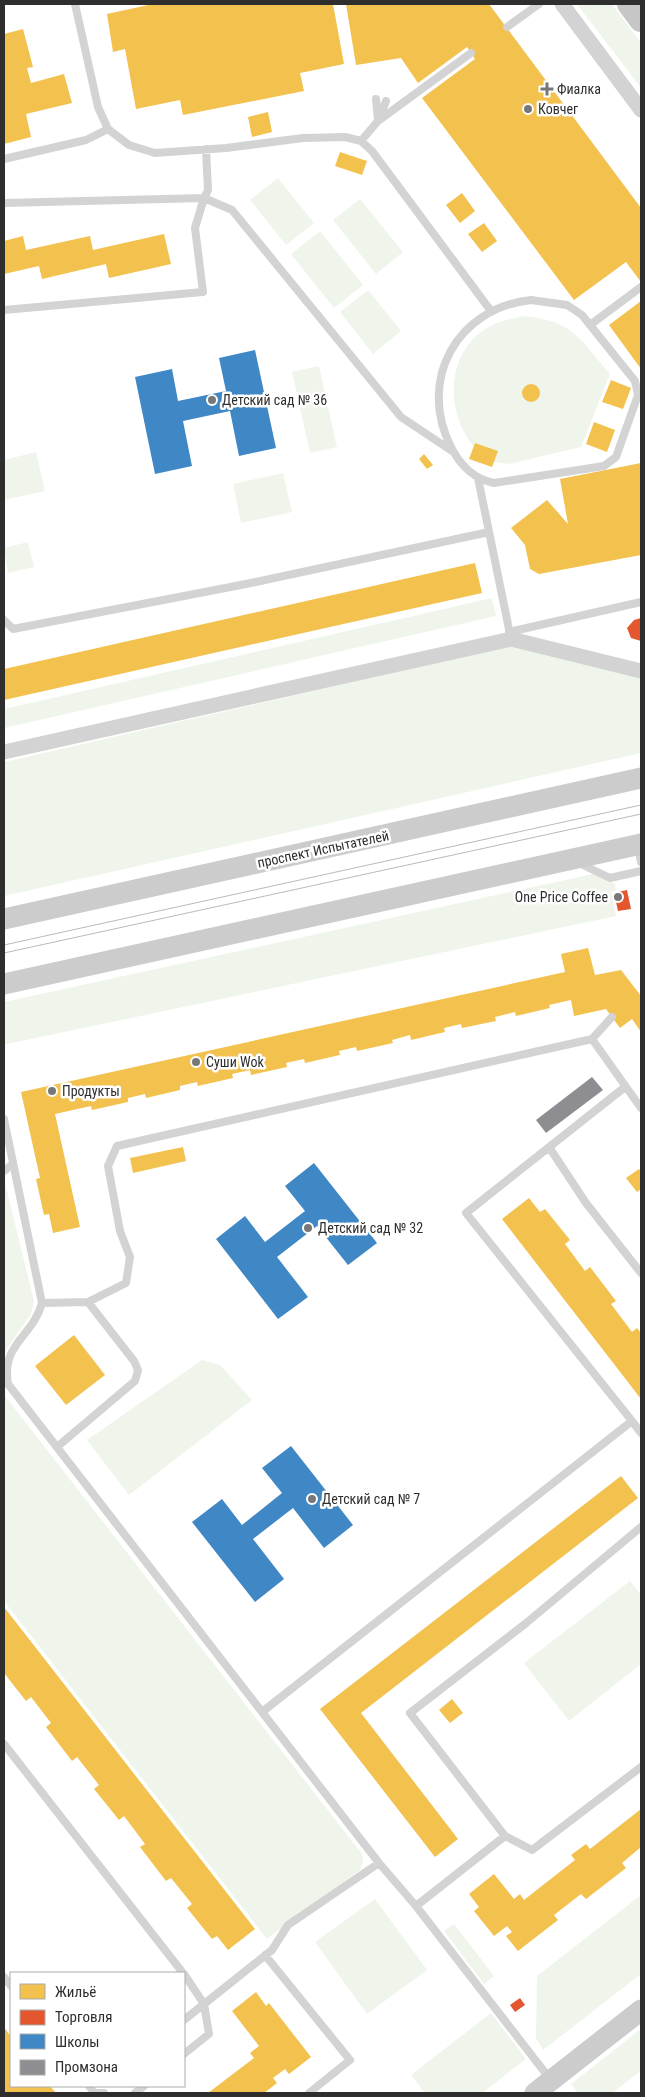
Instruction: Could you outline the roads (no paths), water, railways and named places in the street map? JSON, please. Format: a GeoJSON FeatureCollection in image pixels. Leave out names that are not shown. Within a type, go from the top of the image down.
{"type":"FeatureCollection","features":[{"type":"Feature","properties":{"kind":"main road"},"geometry":{"type":"LineString","coordinates":[[629,4],[641,20]]}},
{"type":"Feature","properties":{"kind":"main road","name":"проспект Испытателей"},"geometry":{"type":"LineString","coordinates":[[4,919],[641,778]]}},
{"type":"Feature","properties":{"kind":"main road"},"geometry":{"type":"LineString","coordinates":[[4,984],[572,860],[640,850]]}},
{"type":"Feature","properties":{"kind":"main road"},"geometry":{"type":"LineString","coordinates":[[543,2087],[641,2010]]}},
{"type":"Feature","properties":{"kind":"street"},"geometry":{"type":"LineString","coordinates":[[562,4],[641,110]]}},
{"type":"Feature","properties":{"kind":"street"},"geometry":{"type":"LineString","coordinates":[[4,752],[510,636],[641,671]]}},
{"type":"Feature","properties":{"kind":"lane"},"geometry":{"type":"LineString","coordinates":[[75,4],[98,107],[108,129],[129,145],[155,153],[303,138],[345,137],[361,141],[372,151],[490,311]]}},
{"type":"Feature","properties":{"kind":"lane"},"geometry":{"type":"LineString","coordinates":[[507,27],[539,4]]}},
{"type":"Feature","properties":{"kind":"lane"},"geometry":{"type":"LineString","coordinates":[[361,141],[378,121],[471,53]]}},
{"type":"Feature","properties":{"kind":"lane"},"geometry":{"type":"LineString","coordinates":[[376,99],[378,121]]}},
{"type":"Feature","properties":{"kind":"lane"},"geometry":{"type":"LineString","coordinates":[[378,121],[386,101]]}},
{"type":"Feature","properties":{"kind":"lane"},"geometry":{"type":"LineString","coordinates":[[4,159],[86,140],[108,129]]}},
{"type":"Feature","properties":{"kind":"lane"},"geometry":{"type":"LineString","coordinates":[[4,310],[203,292],[195,228],[208,190],[206,149]]}},
{"type":"Feature","properties":{"kind":"lane"},"geometry":{"type":"LineString","coordinates":[[4,203],[204,198],[232,210],[400,418],[454,452]]}},
{"type":"Feature","properties":{"kind":"lane"},"geometry":{"type":"LineString","coordinates":[[590,324],[641,287]]}},
{"type":"Feature","properties":{"kind":"lane"},"geometry":{"type":"LineString","coordinates":[[550,301],[567,305],[582,315],[590,324],[638,387],[638,394],[616,457],[604,466],[494,483],[478,478],[460,462],[445,434],[438,406],[440,381],[443,368],[457,340],[474,323],[490,311],[510,302],[550,301]]}},
{"type":"Feature","properties":{"kind":"lane"},"geometry":{"type":"LineString","coordinates":[[478,478],[510,636],[641,602]]}},
{"type":"Feature","properties":{"kind":"lane"},"geometry":{"type":"LineString","coordinates":[[4,620],[14,629],[246,584],[489,532]]}},
{"type":"Feature","properties":{"kind":"lane"},"geometry":{"type":"LineString","coordinates":[[572,860],[610,878],[641,871]]}},
{"type":"Feature","properties":{"kind":"lane"},"geometry":{"type":"LineString","coordinates":[[42,1303],[88,1302],[126,1283],[130,1257],[120,1231],[108,1166],[117,1146],[592,1039],[612,1017]]}},
{"type":"Feature","properties":{"kind":"lane"},"geometry":{"type":"LineString","coordinates":[[592,1039],[641,1108]]}},
{"type":"Feature","properties":{"kind":"lane"},"geometry":{"type":"LineString","coordinates":[[625,1087],[466,1213],[641,1433]]}},
{"type":"Feature","properties":{"kind":"lane"},"geometry":{"type":"LineString","coordinates":[[4,1119],[42,1303],[38,1316],[11,1351],[7,1364],[6,1386],[56,1447],[379,1863],[416,1906],[543,2087]]}},
{"type":"Feature","properties":{"kind":"lane"},"geometry":{"type":"LineString","coordinates":[[549,1147],[586,1203],[641,1273]]}},
{"type":"Feature","properties":{"kind":"lane"},"geometry":{"type":"LineString","coordinates":[[4,1171],[13,1164]]}},
{"type":"Feature","properties":{"kind":"lane"},"geometry":{"type":"LineString","coordinates":[[56,1447],[135,1381],[138,1370],[134,1361],[88,1302]]}},
{"type":"Feature","properties":{"kind":"lane"},"geometry":{"type":"LineString","coordinates":[[262,1712],[632,1421]]}},
{"type":"Feature","properties":{"kind":"lane"},"geometry":{"type":"LineString","coordinates":[[641,1528],[524,1624],[410,1713],[505,1836],[532,1850],[641,1767]]}},
{"type":"Feature","properties":{"kind":"lane"},"geometry":{"type":"LineString","coordinates":[[4,1744],[182,1972]]}},
{"type":"Feature","properties":{"kind":"lane"},"geometry":{"type":"LineString","coordinates":[[416,1906],[505,1836]]}},
{"type":"Feature","properties":{"kind":"lane"},"geometry":{"type":"LineString","coordinates":[[185,2019],[272,1950],[288,1925],[379,1863]]}},
{"type":"Feature","properties":{"kind":"lane"},"geometry":{"type":"LineString","coordinates":[[265,1955],[350,2060],[309,2093]]}},
{"type":"Feature","properties":{"kind":"lane"},"geometry":{"type":"LineString","coordinates":[[185,1976],[204,2004],[209,2034],[185,2053]]}},
{"type":"Feature","properties":{"kind":"lane"},"geometry":{"type":"LineString","coordinates":[[94,2093],[104,2093]]}},
{"type":"Feature","properties":{"kind":"tram line"},"geometry":{"type":"LineString","coordinates":[[4,945],[641,805]]}},
{"type":"Feature","properties":{"kind":"tram line"},"geometry":{"type":"LineString","coordinates":[[4,953],[641,814]]}},
{"type":"Feature","properties":{"kind":"place","name":"Фиалка"},"geometry":{"type":"Point","coordinates":[547,89]}},
{"type":"Feature","properties":{"kind":"place","name":"Ковчег"},"geometry":{"type":"Point","coordinates":[528,109]}},
{"type":"Feature","properties":{"kind":"place","name":"Детский сад № 36"},"geometry":{"type":"Point","coordinates":[212,400]}},
{"type":"Feature","properties":{"kind":"place","name":"One Price Coffee"},"geometry":{"type":"Point","coordinates":[618,897]}},
{"type":"Feature","properties":{"kind":"place","name":"Суши Wok"},"geometry":{"type":"Point","coordinates":[196,1062]}},
{"type":"Feature","properties":{"kind":"place","name":"Продукты"},"geometry":{"type":"Point","coordinates":[52,1091]}},
{"type":"Feature","properties":{"kind":"place","name":"Детский сад № 32"},"geometry":{"type":"Point","coordinates":[308,1228]}},
{"type":"Feature","properties":{"kind":"place","name":"Детский сад № 7"},"geometry":{"type":"Point","coordinates":[312,1499]}}]}
